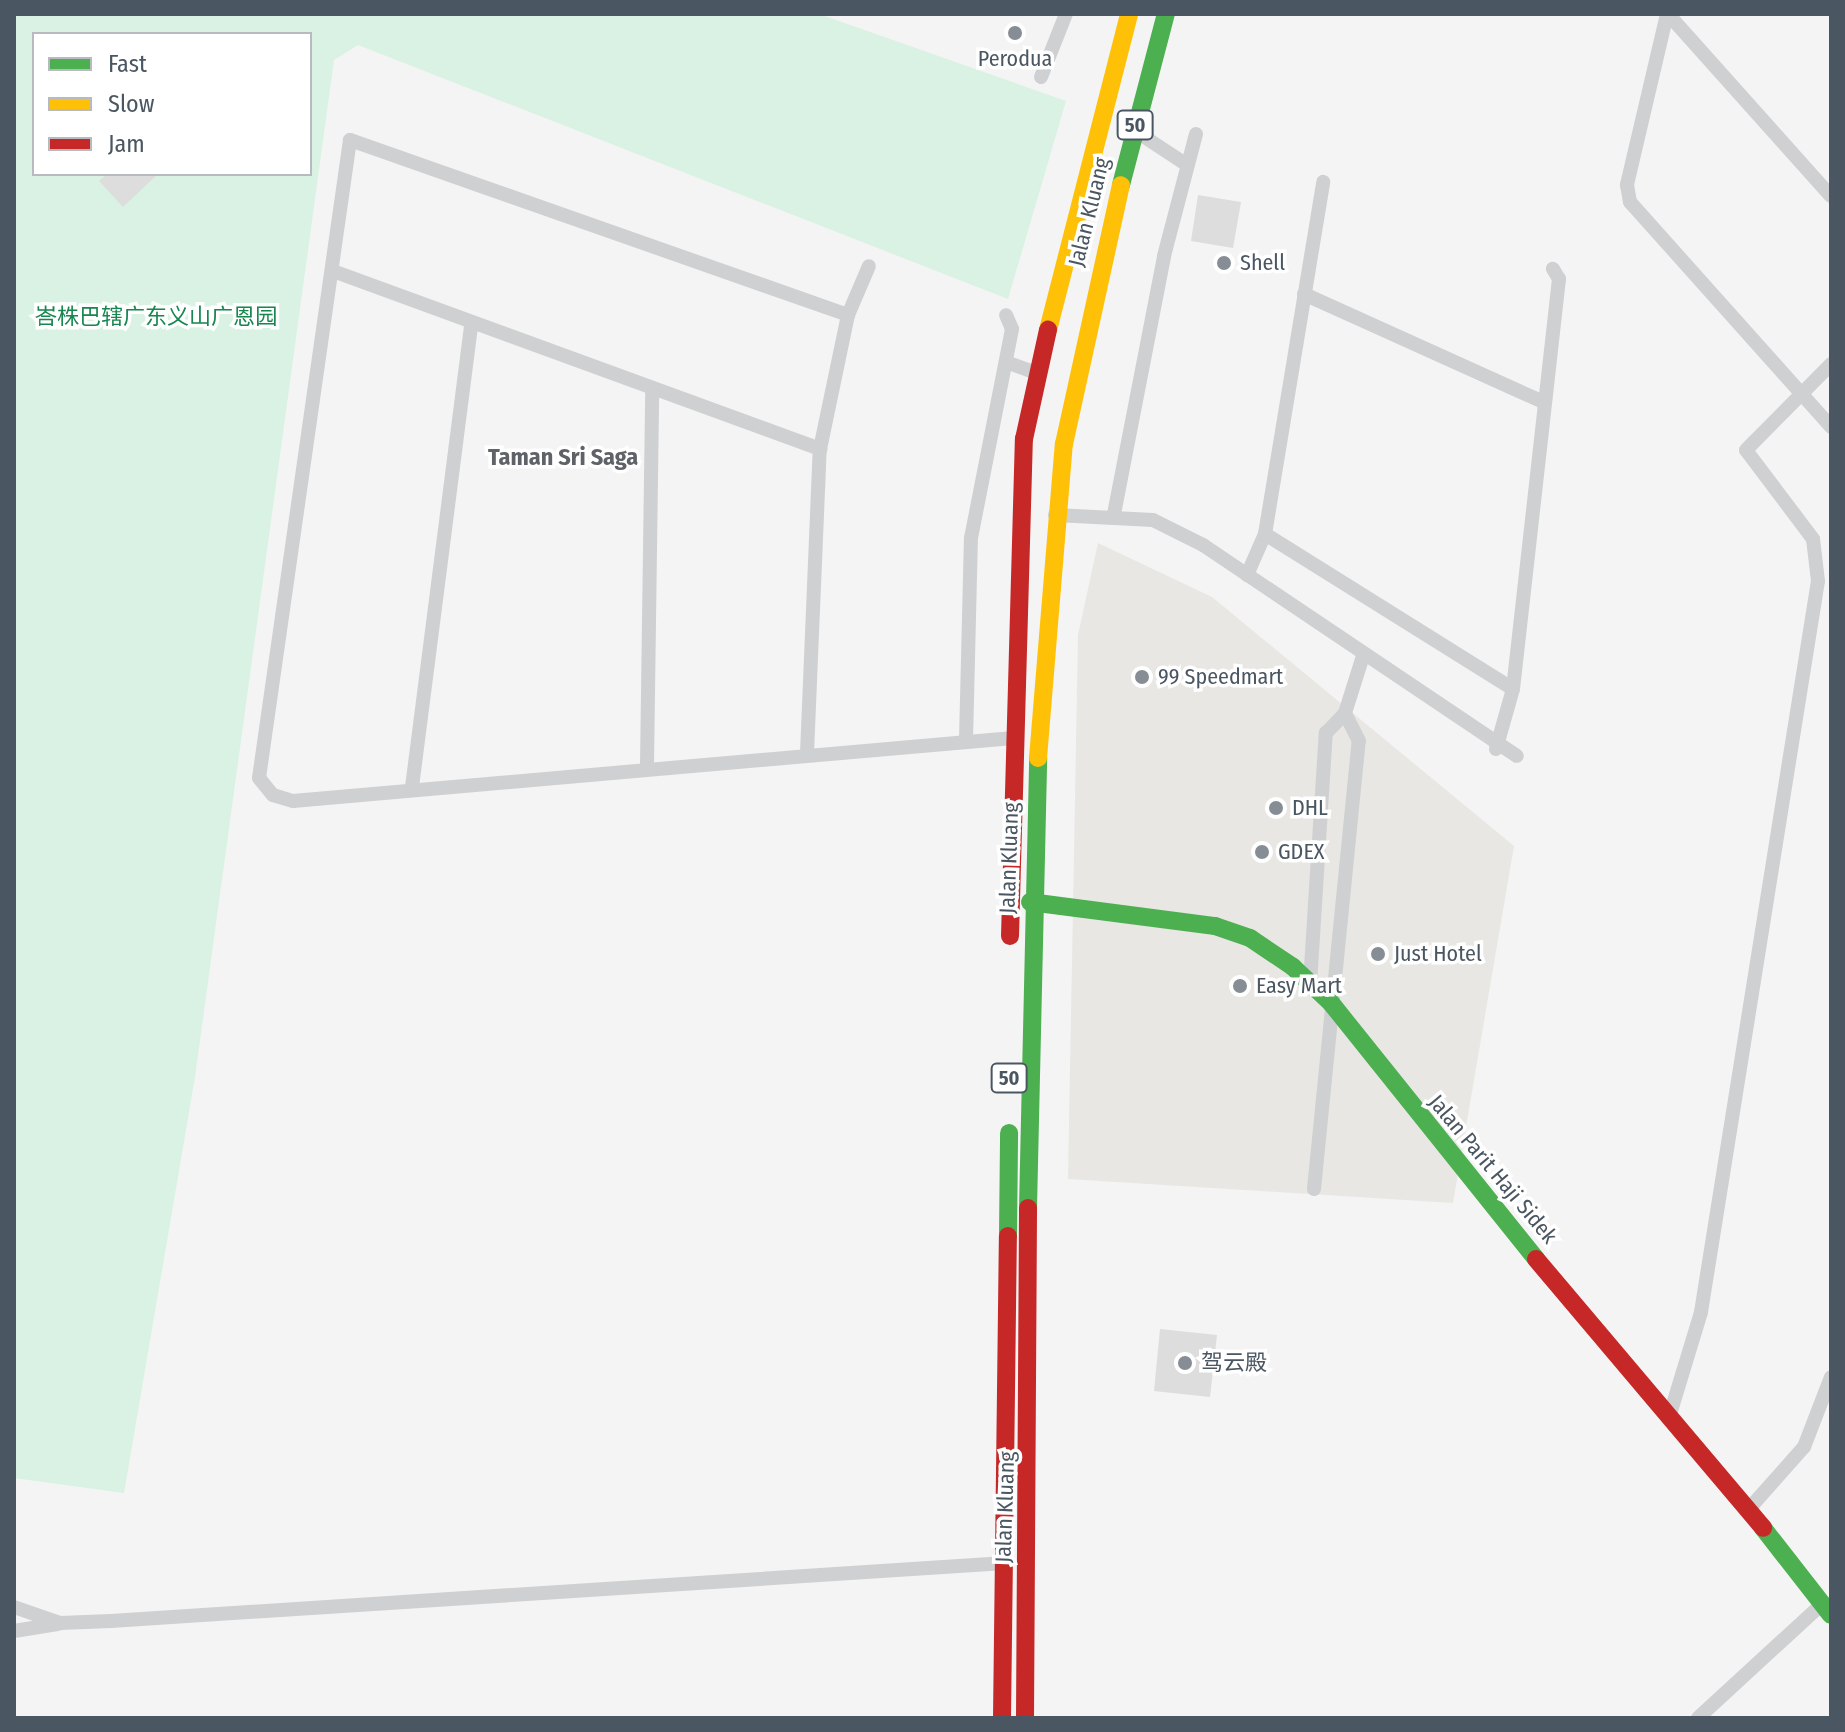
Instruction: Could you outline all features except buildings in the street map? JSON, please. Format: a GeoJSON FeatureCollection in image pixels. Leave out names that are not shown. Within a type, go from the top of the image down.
{"type":"FeatureCollection","features":[{"type":"Feature","properties":{"kind":"main road","name":"Jalan Kluang"},"geometry":{"type":"LineString","coordinates":[[1025,1718],[1030,902],[1055,515],[1064,444],[1107,237],[1166,14]]}},
{"type":"Feature","properties":{"kind":"main road","name":"Jalan Kluang"},"geometry":{"type":"LineString","coordinates":[[1010,965],[1013,738],[1024,439],[1072,219],[1125,15]]}},
{"type":"Feature","properties":{"kind":"main road"},"geometry":{"type":"LineString","coordinates":[[1072,219],[1085,253],[1107,237]]}},
{"type":"Feature","properties":{"kind":"main road"},"geometry":{"type":"LineString","coordinates":[[1024,439],[1041,416],[1055,421],[1064,444]]}},
{"type":"Feature","properties":{"kind":"main road","name":"Jalan Parit Haji Sidek"},"geometry":{"type":"LineString","coordinates":[[1030,902],[1215,926],[1250,938],[1310,984],[1331,1003],[1478,1194],[1671,1411],[1826,1609]]}},
{"type":"Feature","properties":{"kind":"main road","name":"Jalan Kluang"},"geometry":{"type":"LineString","coordinates":[[1002,1718],[1010,1045]]}},
{"type":"Feature","properties":{"kind":"street"},"geometry":{"type":"LineString","coordinates":[[1041,77],[1066,14]]}},
{"type":"Feature","properties":{"kind":"street"},"geometry":{"type":"LineString","coordinates":[[1667,14],[1831,196]]}},
{"type":"Feature","properties":{"kind":"street"},"geometry":{"type":"LineString","coordinates":[[1667,14],[1627,185],[1630,202],[1831,427]]}},
{"type":"Feature","properties":{"kind":"street"},"geometry":{"type":"LineString","coordinates":[[1134,130],[1187,165]]}},
{"type":"Feature","properties":{"kind":"street"},"geometry":{"type":"LineString","coordinates":[[1114,514],[1196,134]]}},
{"type":"Feature","properties":{"kind":"street"},"geometry":{"type":"LineString","coordinates":[[848,315],[356,137],[346,149],[333,271],[259,778],[273,795],[293,801],[647,765],[1013,738]]}},
{"type":"Feature","properties":{"kind":"street"},"geometry":{"type":"LineString","coordinates":[[1247,575],[1265,534],[1323,182]]}},
{"type":"Feature","properties":{"kind":"street"},"geometry":{"type":"LineString","coordinates":[[807,753],[820,449],[848,315],[869,266]]}},
{"type":"Feature","properties":{"kind":"street"},"geometry":{"type":"LineString","coordinates":[[1496,749],[1513,689],[1541,401],[1559,279],[1553,269]]}},
{"type":"Feature","properties":{"kind":"street"},"geometry":{"type":"LineString","coordinates":[[333,271],[471,327],[820,449]]}},
{"type":"Feature","properties":{"kind":"street"},"geometry":{"type":"LineString","coordinates":[[1304,294],[1541,401]]}},
{"type":"Feature","properties":{"kind":"street"},"geometry":{"type":"LineString","coordinates":[[966,740],[971,538],[1012,329],[1006,315]]}},
{"type":"Feature","properties":{"kind":"street"},"geometry":{"type":"LineString","coordinates":[[412,787],[471,327]]}},
{"type":"Feature","properties":{"kind":"street"},"geometry":{"type":"LineString","coordinates":[[1006,362],[1036,373]]}},
{"type":"Feature","properties":{"kind":"street"},"geometry":{"type":"LineString","coordinates":[[1671,1411],[1701,1312],[1818,581],[1813,539],[1746,450],[1831,364]]}},
{"type":"Feature","properties":{"kind":"street"},"geometry":{"type":"LineString","coordinates":[[647,765],[652,390]]}},
{"type":"Feature","properties":{"kind":"street"},"geometry":{"type":"LineString","coordinates":[[1055,515],[1114,514],[1153,520],[1247,575],[1496,749],[1517,756]]}},
{"type":"Feature","properties":{"kind":"street"},"geometry":{"type":"LineString","coordinates":[[1265,534],[1513,689]]}},
{"type":"Feature","properties":{"kind":"street"},"geometry":{"type":"LineString","coordinates":[[1310,984],[1326,733],[1345,713],[1363,656]]}},
{"type":"Feature","properties":{"kind":"street"},"geometry":{"type":"LineString","coordinates":[[1314,1189],[1359,741],[1345,713]]}},
{"type":"Feature","properties":{"kind":"street"},"geometry":{"type":"LineString","coordinates":[[1748,1510],[1804,1447],[1831,1377]]}},
{"type":"Feature","properties":{"kind":"street"},"geometry":{"type":"LineString","coordinates":[[14,1631],[60,1623],[1005,1563]]}},
{"type":"Feature","properties":{"kind":"street"},"geometry":{"type":"LineString","coordinates":[[14,1607],[60,1623]]}},
{"type":"Feature","properties":{"kind":"street"},"geometry":{"type":"LineString","coordinates":[[1698,1718],[1802,1622],[1826,1609]]}},
{"type":"Feature","properties":{"kind":"shaded area"},"geometry":{"type":"Polygon","coordinates":[[[1098,543],[1212,597],[1514,846],[1453,1203],[1068,1179],[1078,635],[1098,543]]]}},
{"type":"Feature","properties":{"kind":"green space","name":"峇株巴辖广东义山广恩园"},"geometry":{"type":"Polygon","coordinates":[[[14,14],[819,14],[1066,101],[1008,299],[358,45],[334,60],[195,1077],[124,1493],[14,1478],[14,14]]]}},
{"type":"Feature","properties":{"kind":"traffic: fast"},"geometry":{"type":"LineString","coordinates":[[1121,185],[1166,14]]}},
{"type":"Feature","properties":{"kind":"traffic: fast"},"geometry":{"type":"LineString","coordinates":[[1028,1208],[1038,758]]}},
{"type":"Feature","properties":{"kind":"traffic: fast"},"geometry":{"type":"LineString","coordinates":[[1030,902],[1215,926],[1250,938],[1293,967],[1331,1003],[1536,1259]]}},
{"type":"Feature","properties":{"kind":"traffic: fast"},"geometry":{"type":"LineString","coordinates":[[1008,1236],[1009,1133]]}},
{"type":"Feature","properties":{"kind":"traffic: fast"},"geometry":{"type":"LineString","coordinates":[[1763,1528],[1831,1615]]}},
{"type":"Feature","properties":{"kind":"traffic: slow"},"geometry":{"type":"LineString","coordinates":[[1048,330],[1129,14]]}},
{"type":"Feature","properties":{"kind":"traffic: slow"},"geometry":{"type":"LineString","coordinates":[[1038,758],[1064,444],[1121,185]]}},
{"type":"Feature","properties":{"kind":"traffic: jam"},"geometry":{"type":"LineString","coordinates":[[1010,936],[1024,439],[1048,330]]}},
{"type":"Feature","properties":{"kind":"traffic: jam"},"geometry":{"type":"LineString","coordinates":[[1025,1718],[1028,1208]]}},
{"type":"Feature","properties":{"kind":"traffic: jam"},"geometry":{"type":"LineString","coordinates":[[1002,1718],[1008,1236]]}},
{"type":"Feature","properties":{"kind":"traffic: jam"},"geometry":{"type":"LineString","coordinates":[[1536,1259],[1763,1528]]}},
{"type":"Feature","properties":{"kind":"place","name":"Perodua"},"geometry":{"type":"Point","coordinates":[1015,33]}},
{"type":"Feature","properties":{"kind":"place","name":"Shell"},"geometry":{"type":"Point","coordinates":[1224,263]}},
{"type":"Feature","properties":{"kind":"place","name":"99 Speedmart"},"geometry":{"type":"Point","coordinates":[1142,677]}},
{"type":"Feature","properties":{"kind":"place","name":"DHL"},"geometry":{"type":"Point","coordinates":[1276,808]}},
{"type":"Feature","properties":{"kind":"place","name":"GDEX"},"geometry":{"type":"Point","coordinates":[1262,852]}},
{"type":"Feature","properties":{"kind":"place","name":"Just Hotel"},"geometry":{"type":"Point","coordinates":[1378,954]}},
{"type":"Feature","properties":{"kind":"place","name":"Easy Mart"},"geometry":{"type":"Point","coordinates":[1240,986]}},
{"type":"Feature","properties":{"kind":"place","name":"驾云殿"},"geometry":{"type":"Point","coordinates":[1185,1363]}},
{"type":"Feature","properties":{"kind":"district","name":"Taman Sri Saga"},"geometry":{"type":"Point","coordinates":[563,458]}}]}
